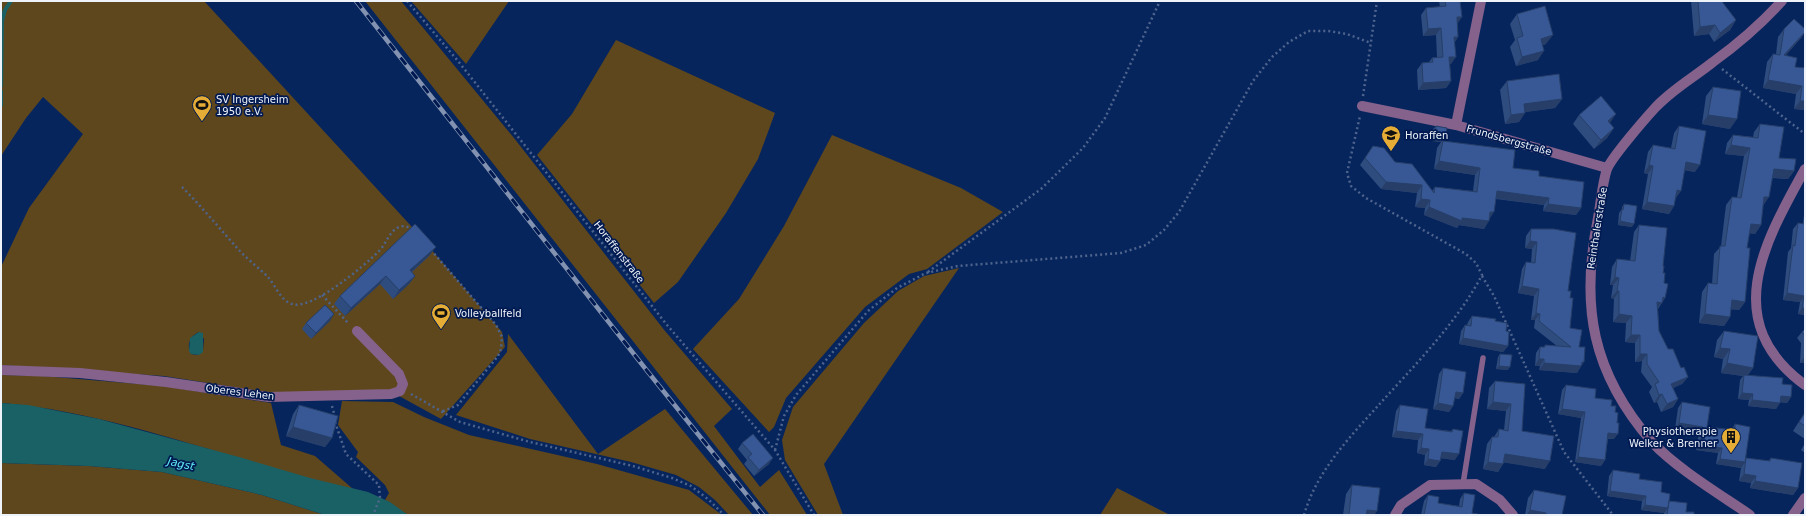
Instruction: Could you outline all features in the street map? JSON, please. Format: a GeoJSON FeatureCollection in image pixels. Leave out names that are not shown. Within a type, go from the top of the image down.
{"type":"FeatureCollection","features":[{"type":"Feature","properties":{"kind":"street"},"geometry":{"type":"LineString","coordinates":[[1456,125],[1481,1]]}},
{"type":"Feature","properties":{"kind":"street","name":"Reinthalerstraße"},"geometry":{"type":"LineString","coordinates":[[1750,515],[1672,460],[1654,444],[1620,398],[1606,371],[1596,345],[1591,315],[1589,288],[1594,235],[1607,168],[1654,109],[1681,84],[1713,63],[1754,30],[1782,1]]}},
{"type":"Feature","properties":{"kind":"street","name":"Frundsbergstraße"},"geometry":{"type":"LineString","coordinates":[[1362,106],[1456,125],[1607,168]]}},
{"type":"Feature","properties":{"kind":"street"},"geometry":{"type":"LineString","coordinates":[[1805,169],[1768,239],[1759,265],[1756,301],[1759,325],[1769,349],[1784,367],[1805,385]]}},
{"type":"Feature","properties":{"kind":"street"},"geometry":{"type":"LineString","coordinates":[[357,331],[399,374],[402,379],[402,388]]}},
{"type":"Feature","properties":{"kind":"street","name":"Oberes Lehen"},"geometry":{"type":"LineString","coordinates":[[1,370],[80,373],[166,382],[268,397],[391,394],[402,388]]}},
{"type":"Feature","properties":{"kind":"street"},"geometry":{"type":"LineString","coordinates":[[1395,515],[1401,504],[1430,485],[1463,484],[1476,484],[1500,500],[1513,515]]}},
{"type":"Feature","properties":{"kind":"street"},"geometry":{"type":"LineString","coordinates":[[1793,515],[1805,498]]}},
{"type":"Feature","properties":{"kind":"lane"},"geometry":{"type":"LineString","coordinates":[[1463,484],[1483,358]]}},
{"type":"Feature","properties":{"kind":"path","name":"Horaffenstraße"},"geometry":{"type":"LineString","coordinates":[[407,1],[463,67],[667,325],[775,450],[814,515]]}},
{"type":"Feature","properties":{"kind":"path"},"geometry":{"type":"LineString","coordinates":[[775,450],[784,416],[801,389],[868,311],[897,288],[926,273],[1041,188],[1084,148],[1105,118],[1160,1]]}},
{"type":"Feature","properties":{"kind":"path"},"geometry":{"type":"LineString","coordinates":[[1377,1],[1362,106],[1347,173],[1351,186],[1366,198],[1466,254],[1476,263],[1494,296],[1564,452],[1613,515]]}},
{"type":"Feature","properties":{"kind":"path"},"geometry":{"type":"LineString","coordinates":[[926,273],[958,266],[1121,254],[1146,245],[1164,230],[1179,212],[1254,81],[1272,57],[1289,42],[1308,31],[1328,31],[1347,34],[1371,43]]}},
{"type":"Feature","properties":{"kind":"path"},"geometry":{"type":"LineString","coordinates":[[1713,63],[1805,134]]}},
{"type":"Feature","properties":{"kind":"path"},"geometry":{"type":"LineString","coordinates":[[182,187],[239,250],[269,279],[287,302],[297,305],[322,295],[374,256],[383,247],[394,230],[399,227],[410,227],[416,233]]}},
{"type":"Feature","properties":{"kind":"path"},"geometry":{"type":"LineString","coordinates":[[426,245],[496,325],[502,337],[501,349],[494,362],[458,404],[441,412]]}},
{"type":"Feature","properties":{"kind":"path"},"geometry":{"type":"LineString","coordinates":[[1304,515],[1308,499],[1339,448],[1422,357],[1473,292],[1482,275]]}},
{"type":"Feature","properties":{"kind":"path"},"geometry":{"type":"LineString","coordinates":[[322,295],[342,318],[357,331]]}},
{"type":"Feature","properties":{"kind":"path"},"geometry":{"type":"LineString","coordinates":[[402,388],[460,422],[530,442],[633,466],[672,478],[691,486],[709,500],[724,515]]}},
{"type":"Feature","properties":{"kind":"path"},"geometry":{"type":"LineString","coordinates":[[328,396],[334,412],[340,440],[346,454],[379,485],[380,498],[373,515]]}},
{"type":"Feature","properties":{"kind":"shaded area","name":"SV Ingersheim 1950 e.V."},"geometry":{"type":"Polygon","coordinates":[[[1,1],[204,1],[412,227],[502,332],[505,347],[441,419],[390,391],[284,395],[164,376],[1,365],[1,267],[29,208],[83,134],[43,97],[26,118],[1,156],[1,1]],[[199,332],[191,338],[189,347],[191,354],[197,355],[203,350],[204,339],[199,332]]]}},
{"type":"Feature","properties":{"kind":"shaded area"},"geometry":{"type":"Polygon","coordinates":[[[365,1],[401,1],[514,138],[665,331],[732,409],[714,426],[760,487],[779,470],[807,515],[770,515],[365,1]]]}},
{"type":"Feature","properties":{"kind":"shaded area"},"geometry":{"type":"Polygon","coordinates":[[[411,1],[509,1],[466,64],[411,1]]]}},
{"type":"Feature","properties":{"kind":"shaded area"},"geometry":{"type":"Polygon","coordinates":[[[616,40],[775,113],[758,159],[726,213],[678,282],[654,303],[537,155],[572,114],[616,40]]]}},
{"type":"Feature","properties":{"kind":"shaded area"},"geometry":{"type":"Polygon","coordinates":[[[832,135],[961,188],[1003,212],[927,269],[909,274],[865,307],[786,398],[774,427],[769,432],[693,349],[739,299],[784,226],[832,135]]]}},
{"type":"Feature","properties":{"kind":"shaded area"},"geometry":{"type":"Polygon","coordinates":[[[959,268],[824,464],[843,515],[818,515],[785,460],[782,440],[793,407],[864,323],[898,291],[924,276],[959,268]]]}},
{"type":"Feature","properties":{"kind":"shaded area"},"geometry":{"type":"Polygon","coordinates":[[[508,334],[598,454],[665,409],[753,515],[729,515],[715,500],[699,487],[676,475],[631,462],[530,439],[456,415],[507,352],[508,334]]]}},
{"type":"Feature","properties":{"kind":"shaded area"},"geometry":{"type":"Polygon","coordinates":[[[1,375],[42,376],[163,386],[271,403],[281,445],[315,456],[353,489],[90,417],[46,408],[1,403],[1,375]]]}},
{"type":"Feature","properties":{"kind":"shaded area"},"geometry":{"type":"Polygon","coordinates":[[[342,401],[393,402],[424,417],[469,435],[597,464],[689,490],[722,515],[408,515],[385,500],[389,493],[385,485],[356,457],[358,452],[338,425],[342,401]]]}},
{"type":"Feature","properties":{"kind":"shaded area"},"geometry":{"type":"Polygon","coordinates":[[[1,463],[89,466],[162,472],[262,495],[325,515],[1,515],[1,463]]]}},
{"type":"Feature","properties":{"kind":"shaded area"},"geometry":{"type":"Polygon","coordinates":[[[1117,488],[1170,515],[1100,515],[1117,488]]]}},
{"type":"Feature","properties":{"kind":"water"},"geometry":{"type":"Polygon","coordinates":[[[199,332],[203,333],[203,352],[199,355],[191,354],[189,351],[190,338],[199,332]]]}},
{"type":"Feature","properties":{"kind":"water","name":"Jagst"},"geometry":{"type":"Polygon","coordinates":[[[1,403],[28,405],[99,419],[310,478],[368,492],[390,502],[408,515],[325,515],[262,495],[162,472],[89,466],[1,463],[1,403]]]}},
{"type":"Feature","properties":{"kind":"building"},"geometry":{"type":"Polygon","coordinates":[[[1445,1],[1460,1],[1462,17],[1457,17],[1458,37],[1454,37],[1456,57],[1449,57],[1451,81],[1423,83],[1422,63],[1433,62],[1432,58],[1443,57],[1441,28],[1428,29],[1426,8],[1446,6],[1445,1]]]}},
{"type":"Feature","properties":{"kind":"building"},"geometry":{"type":"Polygon","coordinates":[[[1698,1],[1723,1],[1736,20],[1720,33],[1715,25],[1700,27],[1698,1]]]}},
{"type":"Feature","properties":{"kind":"building"},"geometry":{"type":"Polygon","coordinates":[[[1545,6],[1553,35],[1541,39],[1544,51],[1522,57],[1517,38],[1523,36],[1517,14],[1545,6]]]}},
{"type":"Feature","properties":{"kind":"building"},"geometry":{"type":"Polygon","coordinates":[[[1794,19],[1805,29],[1805,32],[1784,55],[1797,58],[1795,67],[1805,68],[1805,101],[1800,101],[1802,86],[1768,80],[1773,54],[1780,55],[1784,29],[1794,19]]]}},
{"type":"Feature","properties":{"kind":"building"},"geometry":{"type":"Polygon","coordinates":[[[1559,74],[1562,99],[1524,104],[1525,113],[1511,115],[1507,81],[1559,74]]]}},
{"type":"Feature","properties":{"kind":"building"},"geometry":{"type":"Polygon","coordinates":[[[1713,87],[1741,91],[1737,119],[1708,115],[1713,87]]]}},
{"type":"Feature","properties":{"kind":"building"},"geometry":{"type":"Polygon","coordinates":[[[1601,96],[1616,114],[1608,121],[1614,128],[1601,140],[1579,115],[1601,96]]]}},
{"type":"Feature","properties":{"kind":"building"},"geometry":{"type":"Polygon","coordinates":[[[1760,124],[1784,127],[1779,158],[1796,159],[1794,171],[1774,169],[1769,197],[1764,197],[1761,225],[1751,224],[1747,248],[1750,248],[1745,302],[1732,300],[1730,317],[1705,314],[1708,283],[1717,284],[1720,246],[1725,246],[1732,197],[1741,198],[1750,148],[1731,145],[1733,135],[1758,138],[1760,124]]]}},
{"type":"Feature","properties":{"kind":"building"},"geometry":{"type":"Polygon","coordinates":[[[1436,126],[1447,128],[1445,139],[1434,138],[1436,126]]]}},
{"type":"Feature","properties":{"kind":"building"},"geometry":{"type":"Polygon","coordinates":[[[1679,126],[1706,131],[1700,165],[1686,162],[1681,191],[1677,190],[1674,206],[1647,202],[1653,166],[1649,165],[1653,145],[1675,149],[1679,126]]]}},
{"type":"Feature","properties":{"kind":"building"},"geometry":{"type":"Polygon","coordinates":[[[1443,141],[1515,150],[1513,168],[1539,171],[1539,176],[1584,182],[1581,208],[1548,204],[1549,198],[1497,191],[1494,212],[1490,212],[1489,221],[1462,218],[1462,221],[1429,207],[1430,200],[1421,199],[1422,185],[1386,182],[1365,158],[1373,146],[1384,148],[1395,162],[1412,164],[1434,193],[1435,187],[1477,192],[1480,168],[1439,161],[1443,141]]]}},
{"type":"Feature","properties":{"kind":"building"},"geometry":{"type":"Polygon","coordinates":[[[1624,204],[1637,206],[1634,224],[1620,221],[1624,204]]]}},
{"type":"Feature","properties":{"kind":"building"},"geometry":{"type":"Polygon","coordinates":[[[1798,223],[1805,224],[1805,308],[1802,308],[1804,296],[1787,293],[1793,245],[1795,246],[1798,223]]]}},
{"type":"Feature","properties":{"kind":"building"},"geometry":{"type":"Polygon","coordinates":[[[415,224],[436,247],[410,270],[415,276],[399,290],[386,276],[351,308],[340,296],[415,224]]]}},
{"type":"Feature","properties":{"kind":"building"},"geometry":{"type":"Polygon","coordinates":[[[1639,225],[1667,228],[1663,273],[1665,273],[1664,283],[1668,284],[1665,298],[1663,297],[1662,303],[1657,302],[1659,331],[1668,349],[1673,349],[1681,368],[1684,367],[1688,377],[1671,384],[1678,399],[1667,404],[1662,394],[1659,395],[1655,384],[1659,382],[1647,364],[1647,354],[1640,354],[1640,335],[1631,335],[1632,316],[1619,314],[1619,291],[1617,291],[1619,278],[1615,277],[1617,259],[1635,261],[1639,225]]]}},
{"type":"Feature","properties":{"kind":"building"},"geometry":{"type":"Polygon","coordinates":[[[1531,229],[1554,229],[1576,233],[1568,291],[1571,291],[1570,298],[1573,298],[1570,328],[1582,330],[1579,347],[1585,347],[1584,362],[1582,362],[1581,366],[1544,363],[1544,359],[1539,359],[1540,347],[1545,347],[1545,345],[1571,347],[1539,321],[1540,314],[1536,313],[1539,289],[1522,286],[1526,262],[1535,263],[1537,242],[1530,241],[1531,229]]]}},
{"type":"Feature","properties":{"kind":"building"},"geometry":{"type":"Polygon","coordinates":[[[325,305],[334,314],[316,333],[306,323],[325,305]]]}},
{"type":"Feature","properties":{"kind":"building"},"geometry":{"type":"Polygon","coordinates":[[[1472,316],[1496,319],[1495,321],[1507,323],[1506,331],[1509,332],[1508,346],[1463,338],[1465,325],[1471,326],[1472,316]]]}},
{"type":"Feature","properties":{"kind":"building"},"geometry":{"type":"Polygon","coordinates":[[[1805,329],[1805,336],[1802,332],[1805,329]]]}},
{"type":"Feature","properties":{"kind":"building"},"geometry":{"type":"Polygon","coordinates":[[[1724,331],[1758,336],[1753,368],[1727,363],[1730,349],[1720,348],[1724,331]]]}},
{"type":"Feature","properties":{"kind":"building"},"geometry":{"type":"Polygon","coordinates":[[[1500,354],[1512,355],[1510,367],[1499,366],[1500,354]]]}},
{"type":"Feature","properties":{"kind":"building"},"geometry":{"type":"Polygon","coordinates":[[[1443,368],[1466,372],[1463,393],[1456,392],[1453,406],[1438,403],[1443,368]]]}},
{"type":"Feature","properties":{"kind":"building"},"geometry":{"type":"Polygon","coordinates":[[[1744,375],[1783,378],[1782,384],[1792,385],[1791,397],[1781,396],[1780,403],[1752,400],[1753,394],[1742,393],[1744,375]]]}},
{"type":"Feature","properties":{"kind":"building"},"geometry":{"type":"Polygon","coordinates":[[[1495,381],[1525,384],[1522,431],[1554,436],[1550,461],[1505,454],[1503,464],[1488,462],[1492,437],[1498,437],[1499,429],[1508,431],[1511,404],[1493,402],[1495,381]]]}},
{"type":"Feature","properties":{"kind":"building"},"geometry":{"type":"Polygon","coordinates":[[[1566,385],[1596,389],[1595,398],[1612,400],[1611,406],[1616,406],[1615,412],[1618,413],[1617,423],[1619,423],[1618,434],[1608,433],[1605,460],[1578,457],[1585,412],[1562,409],[1566,385]]]}},
{"type":"Feature","properties":{"kind":"building"},"geometry":{"type":"Polygon","coordinates":[[[1682,402],[1710,407],[1707,427],[1735,430],[1735,424],[1750,427],[1745,462],[1720,459],[1722,448],[1700,445],[1703,427],[1679,423],[1682,402]]]}},
{"type":"Feature","properties":{"kind":"building"},"geometry":{"type":"Polygon","coordinates":[[[299,405],[338,416],[332,438],[293,427],[299,405]]]}},
{"type":"Feature","properties":{"kind":"building"},"geometry":{"type":"Polygon","coordinates":[[[1400,405],[1428,409],[1425,428],[1452,432],[1453,429],[1463,431],[1459,454],[1442,452],[1440,461],[1428,459],[1429,449],[1421,448],[1423,434],[1396,431],[1400,405]]]}},
{"type":"Feature","properties":{"kind":"building"},"geometry":{"type":"Polygon","coordinates":[[[1805,413],[1805,426],[1799,422],[1805,413]]]}},
{"type":"Feature","properties":{"kind":"building"},"geometry":{"type":"Polygon","coordinates":[[[753,434],[773,458],[759,470],[748,457],[752,454],[742,443],[753,434]]]}},
{"type":"Feature","properties":{"kind":"building"},"geometry":{"type":"Polygon","coordinates":[[[1746,458],[1770,461],[1771,458],[1802,463],[1798,488],[1755,481],[1756,476],[1744,474],[1746,458]]]}},
{"type":"Feature","properties":{"kind":"building"},"geometry":{"type":"Polygon","coordinates":[[[1613,470],[1640,474],[1639,479],[1662,482],[1661,492],[1670,494],[1668,508],[1645,505],[1646,496],[1610,491],[1613,470]]]}},
{"type":"Feature","properties":{"kind":"building"},"geometry":{"type":"Polygon","coordinates":[[[1352,485],[1380,488],[1377,511],[1367,510],[1366,515],[1349,515],[1352,485]]]}},
{"type":"Feature","properties":{"kind":"building"},"geometry":{"type":"Polygon","coordinates":[[[1534,490],[1566,496],[1562,515],[1546,515],[1546,513],[1530,510],[1534,490]]]}},
{"type":"Feature","properties":{"kind":"building"},"geometry":{"type":"Polygon","coordinates":[[[1464,493],[1475,495],[1472,513],[1482,515],[1424,515],[1428,495],[1439,497],[1438,503],[1462,507],[1464,493]]]}},
{"type":"Feature","properties":{"kind":"building"},"geometry":{"type":"Polygon","coordinates":[[[1669,501],[1687,503],[1686,512],[1694,512],[1694,515],[1667,515],[1669,501]]]}},
{"type":"Feature","properties":{"kind":"waterway"},"geometry":{"type":"LineString","coordinates":[[1,86],[2,21],[5,10],[11,1]]}},
{"type":"Feature","properties":{"kind":"waterway"},"geometry":{"type":"LineString","coordinates":[[1,91],[1,105]]}},
{"type":"Feature","properties":{"kind":"railway"},"geometry":{"type":"LineString","coordinates":[[356,1],[648,372],[763,515]]}},
{"type":"Feature","properties":{"kind":"place","name":"SV Ingersheim 1950 e.V."},"geometry":{"type":"Point","coordinates":[202,122]}},
{"type":"Feature","properties":{"kind":"place","name":"Horaffen"},"geometry":{"type":"Point","coordinates":[1391,152]}},
{"type":"Feature","properties":{"kind":"place","name":"Volleyballfeld"},"geometry":{"type":"Point","coordinates":[441,330]}},
{"type":"Feature","properties":{"kind":"place","name":"Physiotherapie Welker & Brenner"},"geometry":{"type":"Point","coordinates":[1731,454]}}]}
